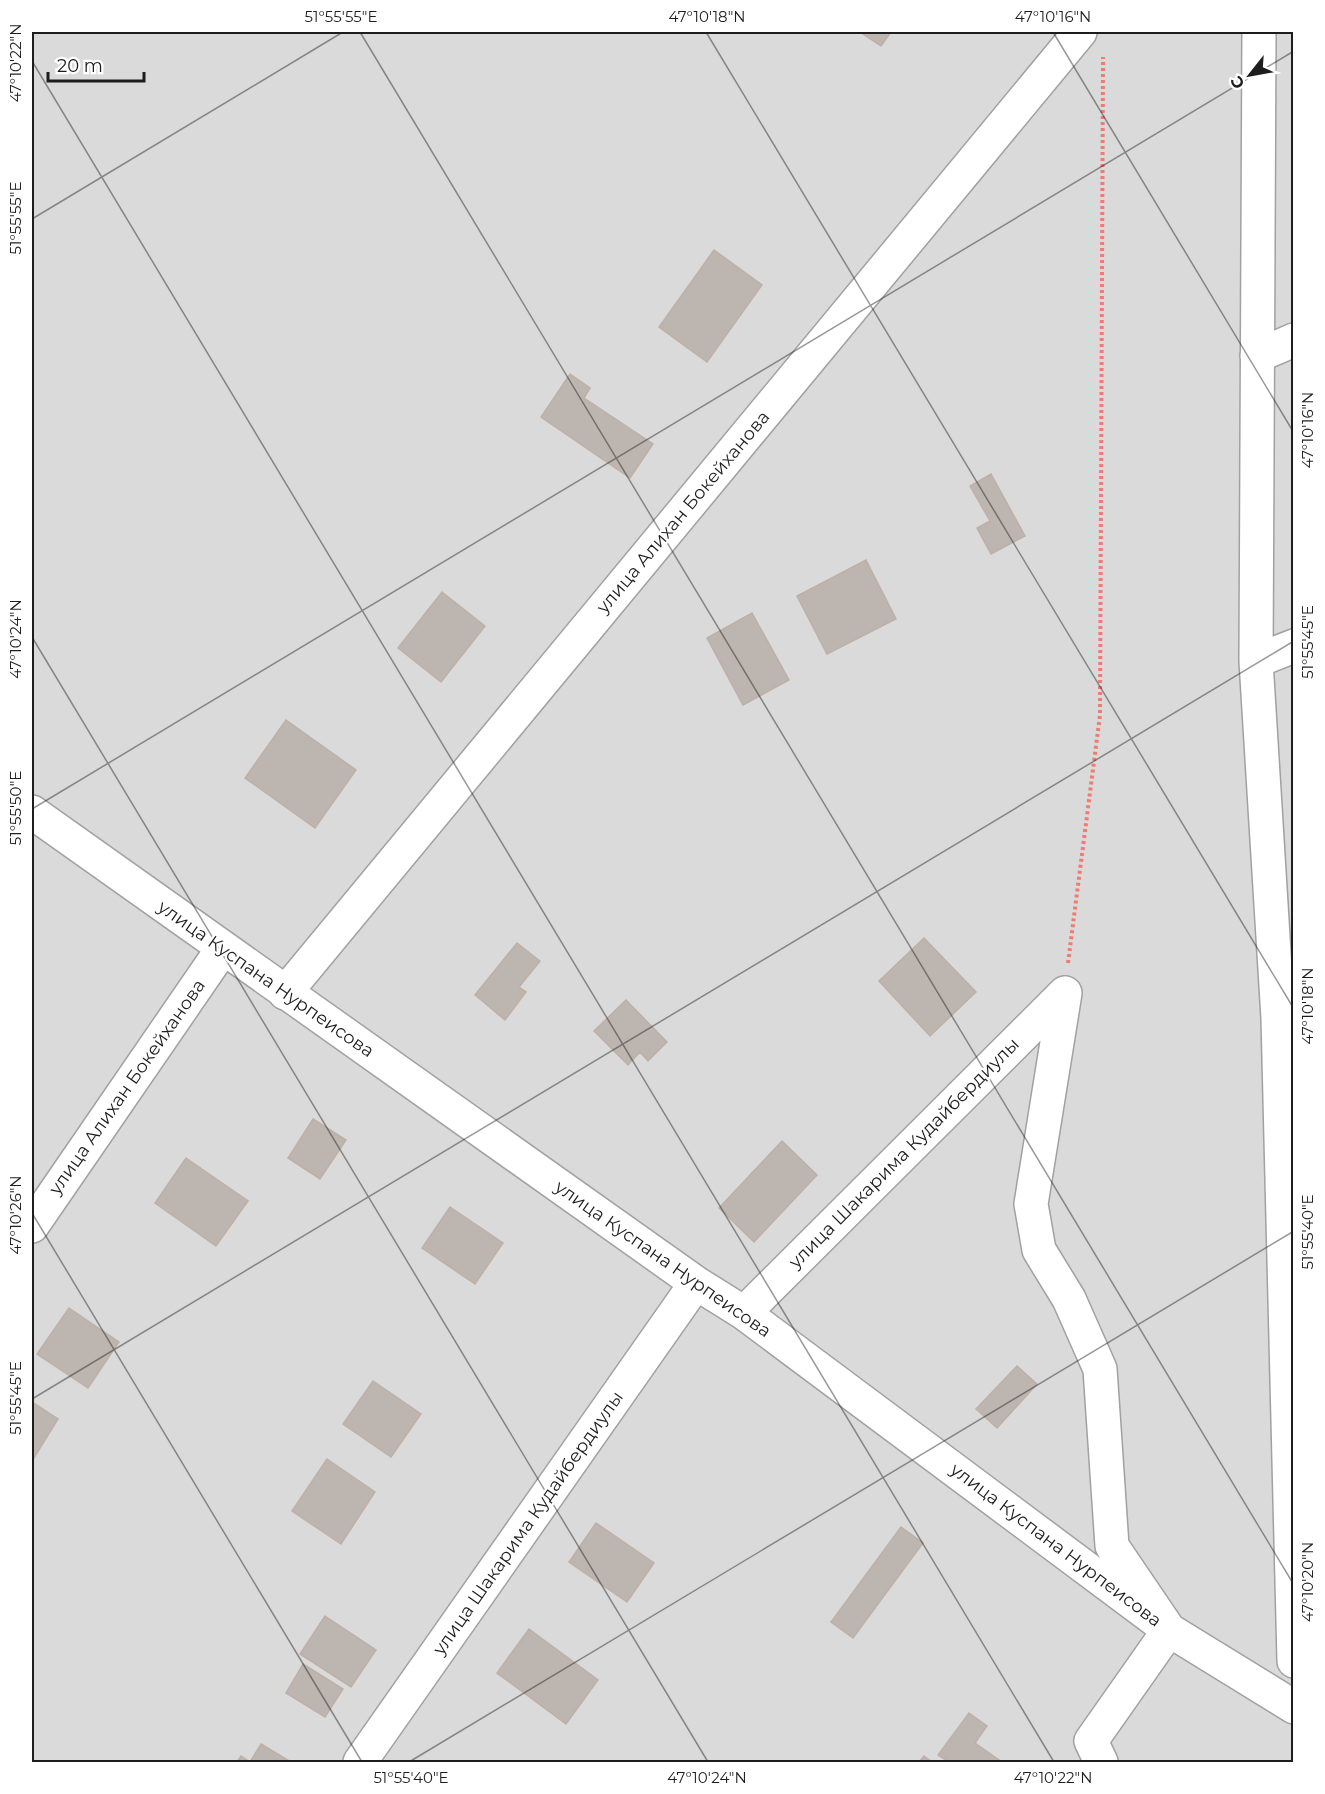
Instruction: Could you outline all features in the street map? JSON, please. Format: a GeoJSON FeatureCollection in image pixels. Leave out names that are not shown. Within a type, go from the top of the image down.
{"type":"FeatureCollection","features":[{"type":"Feature","properties":{"kind":"street","name":"улица Алихан Бокейханова"},"geometry":{"type":"LineString","coordinates":[[285,993],[1080,32]]}},
{"type":"Feature","properties":{"kind":"street"},"geometry":{"type":"LineString","coordinates":[[1259,32],[1256,661],[1286,1015],[1293,1661]]}},
{"type":"Feature","properties":{"kind":"street"},"geometry":{"type":"LineString","coordinates":[[1257,356],[1293,340]]}},
{"type":"Feature","properties":{"kind":"street"},"geometry":{"type":"LineString","coordinates":[[1256,661],[1293,646]]}},
{"type":"Feature","properties":{"kind":"street","name":"улица Куспана Нурпеисова"},"geometry":{"type":"LineString","coordinates":[[32,812],[696,1283],[744,1313],[1169,1630],[1293,1707]]}},
{"type":"Feature","properties":{"kind":"street","name":"улица Алихан Бокейханова"},"geometry":{"type":"LineString","coordinates":[[32,1226],[223,948]]}},
{"type":"Feature","properties":{"kind":"street"},"geometry":{"type":"LineString","coordinates":[[1065,993],[1031,1204],[1039,1250],[1069,1299],[1100,1369],[1112,1546],[1169,1630],[1090,1755]]}},
{"type":"Feature","properties":{"kind":"street","name":"улица Шакарима Кудайбердиулы"},"geometry":{"type":"LineString","coordinates":[[744,1313],[1065,993]]}},
{"type":"Feature","properties":{"kind":"street","name":"улица Шакарима Кудайбердиулы"},"geometry":{"type":"LineString","coordinates":[[360,1762],[696,1283]]}},
{"type":"Feature","properties":{"kind":"path"},"geometry":{"type":"LineString","coordinates":[[1065,993],[1100,715],[1103,56]]}},
{"type":"Feature","properties":{"kind":"shaded area"},"geometry":{"type":"Polygon","coordinates":[[[32,32],[1293,32],[1293,1762],[32,1762],[32,32]]]}},
{"type":"Feature","properties":{"kind":"building"},"geometry":{"type":"Polygon","coordinates":[[[860,32],[891,32],[881,46],[860,32]]]}},
{"type":"Feature","properties":{"kind":"building"},"geometry":{"type":"Polygon","coordinates":[[[714,250],[762,285],[707,362],[659,327],[714,250]]]}},
{"type":"Feature","properties":{"kind":"building"},"geometry":{"type":"Polygon","coordinates":[[[570,374],[590,388],[584,398],[653,444],[630,478],[541,417],[570,374]]]}},
{"type":"Feature","properties":{"kind":"building"},"geometry":{"type":"Polygon","coordinates":[[[991,474],[1025,536],[991,554],[977,528],[990,521],[970,486],[991,474]]]}},
{"type":"Feature","properties":{"kind":"building"},"geometry":{"type":"Polygon","coordinates":[[[866,560],[896,619],[827,654],[797,596],[866,560]]]}},
{"type":"Feature","properties":{"kind":"building"},"geometry":{"type":"Polygon","coordinates":[[[442,592],[485,626],[441,682],[398,648],[442,592]]]}},
{"type":"Feature","properties":{"kind":"building"},"geometry":{"type":"Polygon","coordinates":[[[752,613],[789,680],[743,705],[707,638],[752,613]]]}},
{"type":"Feature","properties":{"kind":"building"},"geometry":{"type":"Polygon","coordinates":[[[286,720],[356,770],[315,828],[245,778],[286,720]]]}},
{"type":"Feature","properties":{"kind":"building"},"geometry":{"type":"Polygon","coordinates":[[[924,938],[976,992],[930,1036],[879,981],[924,938]]]}},
{"type":"Feature","properties":{"kind":"building"},"geometry":{"type":"Polygon","coordinates":[[[517,943],[540,961],[519,987],[526,992],[505,1020],[475,995],[517,943]]]}},
{"type":"Feature","properties":{"kind":"building"},"geometry":{"type":"Polygon","coordinates":[[[626,1000],[667,1042],[648,1061],[640,1052],[628,1065],[594,1031],[626,1000]]]}},
{"type":"Feature","properties":{"kind":"building"},"geometry":{"type":"Polygon","coordinates":[[[313,1119],[346,1140],[320,1179],[288,1158],[313,1119]]]}},
{"type":"Feature","properties":{"kind":"building"},"geometry":{"type":"Polygon","coordinates":[[[782,1141],[817,1175],[754,1242],[719,1208],[782,1141]]]}},
{"type":"Feature","properties":{"kind":"building"},"geometry":{"type":"Polygon","coordinates":[[[186,1158],[248,1201],[216,1246],[155,1203],[186,1158]]]}},
{"type":"Feature","properties":{"kind":"building"},"geometry":{"type":"Polygon","coordinates":[[[450,1207],[503,1243],[475,1284],[422,1248],[450,1207]]]}},
{"type":"Feature","properties":{"kind":"building"},"geometry":{"type":"Polygon","coordinates":[[[69,1308],[119,1342],[88,1388],[37,1354],[69,1308]]]}},
{"type":"Feature","properties":{"kind":"building"},"geometry":{"type":"Polygon","coordinates":[[[1017,1366],[1037,1384],[997,1428],[976,1409],[1017,1366]]]}},
{"type":"Feature","properties":{"kind":"building"},"geometry":{"type":"Polygon","coordinates":[[[373,1381],[421,1414],[391,1457],[343,1424],[373,1381]]]}},
{"type":"Feature","properties":{"kind":"building"},"geometry":{"type":"Polygon","coordinates":[[[32,1402],[58,1419],[32,1461],[32,1402]]]}},
{"type":"Feature","properties":{"kind":"building"},"geometry":{"type":"Polygon","coordinates":[[[327,1459],[375,1492],[341,1544],[292,1511],[327,1459]]]}},
{"type":"Feature","properties":{"kind":"building"},"geometry":{"type":"Polygon","coordinates":[[[596,1523],[654,1563],[627,1602],[569,1562],[596,1523]]]}},
{"type":"Feature","properties":{"kind":"building"},"geometry":{"type":"Polygon","coordinates":[[[901,1527],[923,1543],[853,1638],[831,1622],[901,1527]]]}},
{"type":"Feature","properties":{"kind":"building"},"geometry":{"type":"Polygon","coordinates":[[[325,1616],[376,1650],[351,1687],[300,1654],[325,1616]]]}},
{"type":"Feature","properties":{"kind":"building"},"geometry":{"type":"Polygon","coordinates":[[[529,1629],[598,1680],[566,1724],[497,1673],[529,1629]]]}},
{"type":"Feature","properties":{"kind":"building"},"geometry":{"type":"Polygon","coordinates":[[[303,1664],[343,1689],[325,1717],[286,1693],[303,1664]]]}},
{"type":"Feature","properties":{"kind":"building"},"geometry":{"type":"Polygon","coordinates":[[[969,1713],[987,1726],[975,1743],[1002,1762],[949,1762],[938,1755],[969,1713]]]}},
{"type":"Feature","properties":{"kind":"building"},"geometry":{"type":"Polygon","coordinates":[[[261,1744],[291,1762],[250,1762],[261,1744]]]}},
{"type":"Feature","properties":{"kind":"building"},"geometry":{"type":"Polygon","coordinates":[[[241,1756],[250,1762],[237,1762],[241,1756]]]}},
{"type":"Feature","properties":{"kind":"building"},"geometry":{"type":"Polygon","coordinates":[[[924,1756],[932,1762],[919,1762],[924,1756]]]}}]}
